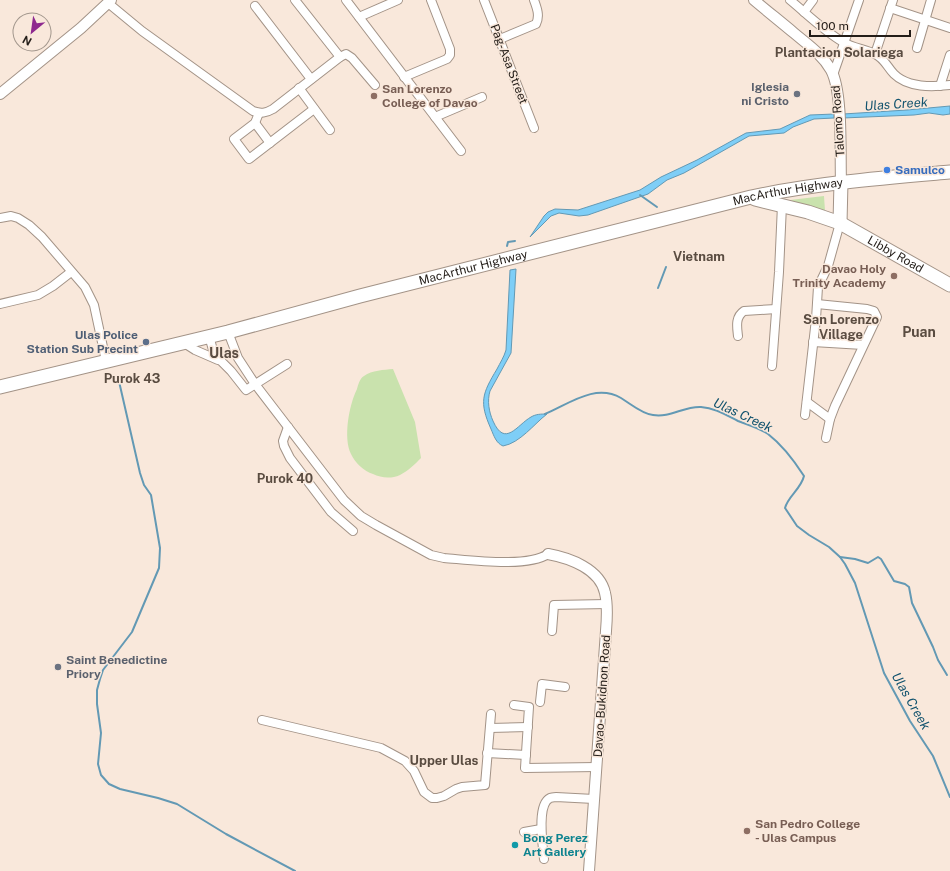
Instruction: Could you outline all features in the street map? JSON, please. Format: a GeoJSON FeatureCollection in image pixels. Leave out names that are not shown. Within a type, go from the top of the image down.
{"type":"FeatureCollection","features":[{"type":"Feature","properties":{"kind":"highway","name":"MacArthur Highway"},"geometry":{"type":"LineString","coordinates":[[0,387],[228,332],[383,290],[751,197],[841,182],[950,172]]}},
{"type":"Feature","properties":{"kind":"highway"},"geometry":{"type":"LineString","coordinates":[[840,224],[841,182]]}},
{"type":"Feature","properties":{"kind":"highway","name":"Libby Road"},"geometry":{"type":"LineString","coordinates":[[751,197],[808,212],[840,224],[950,285]]}},
{"type":"Feature","properties":{"kind":"street"},"geometry":{"type":"LineString","coordinates":[[295,0],[340,57]]}},
{"type":"Feature","properties":{"kind":"street"},"geometry":{"type":"LineString","coordinates":[[346,0],[461,151]]}},
{"type":"Feature","properties":{"kind":"street"},"geometry":{"type":"LineString","coordinates":[[359,17],[398,0]]}},
{"type":"Feature","properties":{"kind":"street"},"geometry":{"type":"LineString","coordinates":[[404,77],[446,59],[450,55],[450,49],[431,0]]}},
{"type":"Feature","properties":{"kind":"street","name":"Pag-Asa Street"},"geometry":{"type":"LineString","coordinates":[[484,0],[534,128]]}},
{"type":"Feature","properties":{"kind":"street"},"geometry":{"type":"LineString","coordinates":[[500,39],[536,24],[538,14],[534,0]]}},
{"type":"Feature","properties":{"kind":"street","name":"Talomo Road"},"geometry":{"type":"LineString","coordinates":[[754,0],[823,58],[833,75],[838,92],[841,182]]}},
{"type":"Feature","properties":{"kind":"street"},"geometry":{"type":"LineString","coordinates":[[790,0],[832,35],[845,43],[875,54],[883,60],[894,74],[902,80],[910,84],[940,86],[950,85]]}},
{"type":"Feature","properties":{"kind":"street"},"geometry":{"type":"LineString","coordinates":[[804,12],[813,0]]}},
{"type":"Feature","properties":{"kind":"street"},"geometry":{"type":"LineString","coordinates":[[833,75],[845,43],[858,0]]}},
{"type":"Feature","properties":{"kind":"street"},"geometry":{"type":"LineString","coordinates":[[917,48],[931,0]]}},
{"type":"Feature","properties":{"kind":"street"},"geometry":{"type":"LineString","coordinates":[[0,94],[81,28],[109,1],[142,31],[253,111],[259,113],[268,111],[346,54],[350,56],[375,85]]}},
{"type":"Feature","properties":{"kind":"street"},"geometry":{"type":"LineString","coordinates":[[875,54],[892,4],[925,20],[950,28]]}},
{"type":"Feature","properties":{"kind":"street"},"geometry":{"type":"LineString","coordinates":[[255,6],[311,79]]}},
{"type":"Feature","properties":{"kind":"street"},"geometry":{"type":"LineString","coordinates":[[940,86],[950,55]]}},
{"type":"Feature","properties":{"kind":"street"},"geometry":{"type":"LineString","coordinates":[[299,88],[330,130]]}},
{"type":"Feature","properties":{"kind":"street"},"geometry":{"type":"LineString","coordinates":[[435,117],[482,97]]}},
{"type":"Feature","properties":{"kind":"street"},"geometry":{"type":"LineString","coordinates":[[259,113],[255,123],[234,139],[249,159],[314,109]]}},
{"type":"Feature","properties":{"kind":"street"},"geometry":{"type":"LineString","coordinates":[[255,123],[270,143]]}},
{"type":"Feature","properties":{"kind":"street"},"geometry":{"type":"LineString","coordinates":[[772,366],[782,205]]}},
{"type":"Feature","properties":{"kind":"street"},"geometry":{"type":"LineString","coordinates":[[0,218],[11,216],[30,225],[85,287],[91,298],[106,361]]}},
{"type":"Feature","properties":{"kind":"street"},"geometry":{"type":"LineString","coordinates":[[805,415],[819,283],[828,266],[840,224]]}},
{"type":"Feature","properties":{"kind":"street"},"geometry":{"type":"LineString","coordinates":[[0,304],[38,295],[71,272]]}},
{"type":"Feature","properties":{"kind":"street"},"geometry":{"type":"LineString","coordinates":[[816,304],[867,309],[874,311],[876,314],[876,321],[863,345],[830,419],[826,438]]}},
{"type":"Feature","properties":{"kind":"street"},"geometry":{"type":"LineString","coordinates":[[738,336],[737,323],[744,311],[776,309]]}},
{"type":"Feature","properties":{"kind":"street"},"geometry":{"type":"LineString","coordinates":[[228,332],[235,352],[255,384],[344,500],[362,516],[432,555],[444,558],[520,561],[539,559],[548,554]]}},
{"type":"Feature","properties":{"kind":"street"},"geometry":{"type":"LineString","coordinates":[[209,336],[213,350],[222,362],[232,371],[246,390],[287,364]]}},
{"type":"Feature","properties":{"kind":"street"},"geometry":{"type":"LineString","coordinates":[[813,342],[863,345]]}},
{"type":"Feature","properties":{"kind":"street"},"geometry":{"type":"LineString","coordinates":[[184,343],[195,350],[222,362]]}},
{"type":"Feature","properties":{"kind":"street"},"geometry":{"type":"LineString","coordinates":[[807,402],[830,419]]}},
{"type":"Feature","properties":{"kind":"street"},"geometry":{"type":"LineString","coordinates":[[288,427],[283,441],[290,458],[332,512],[353,531]]}},
{"type":"Feature","properties":{"kind":"street","name":"Davao-Bukidnon Road"},"geometry":{"type":"LineString","coordinates":[[548,554],[571,560],[591,572],[600,581],[605,592],[607,604],[589,871]]}},
{"type":"Feature","properties":{"kind":"street"},"geometry":{"type":"LineString","coordinates":[[552,631],[554,605],[607,604]]}},
{"type":"Feature","properties":{"kind":"street"},"geometry":{"type":"LineString","coordinates":[[540,702],[542,684],[565,687]]}},
{"type":"Feature","properties":{"kind":"street"},"geometry":{"type":"LineString","coordinates":[[514,705],[529,706],[525,768],[597,766]]}},
{"type":"Feature","properties":{"kind":"street"},"geometry":{"type":"LineString","coordinates":[[262,720],[381,748],[405,761],[414,771],[424,792],[432,798],[437,798],[462,787],[485,785],[491,714]]}},
{"type":"Feature","properties":{"kind":"street"},"geometry":{"type":"LineString","coordinates":[[490,728],[528,727]]}},
{"type":"Feature","properties":{"kind":"street"},"geometry":{"type":"LineString","coordinates":[[488,753],[526,755]]}},
{"type":"Feature","properties":{"kind":"street"},"geometry":{"type":"LineString","coordinates":[[544,859],[541,829],[543,807],[546,802],[550,798],[563,796],[594,799]]}},
{"type":"Feature","properties":{"kind":"street"},"geometry":{"type":"LineString","coordinates":[[524,832],[541,829]]}},
{"type":"Feature","properties":{"kind":"green space"},"geometry":{"type":"Polygon","coordinates":[[[824,196],[825,211],[790,200],[824,196]]]}},
{"type":"Feature","properties":{"kind":"green space"},"geometry":{"type":"Polygon","coordinates":[[[393,369],[415,422],[421,458],[403,473],[386,478],[366,471],[355,460],[349,447],[347,431],[349,412],[361,378],[374,371],[393,369]]]}},
{"type":"Feature","properties":{"kind":"water"},"geometry":{"type":"Polygon","coordinates":[[[950,106],[950,114],[943,115],[929,113],[843,118],[843,114],[950,106]]]}},
{"type":"Feature","properties":{"kind":"water"},"geometry":{"type":"Polygon","coordinates":[[[834,114],[834,118],[814,119],[793,127],[784,133],[749,136],[684,173],[667,180],[648,194],[588,215],[579,216],[559,213],[551,216],[530,237],[544,216],[548,212],[555,209],[578,210],[640,190],[661,177],[697,160],[746,133],[780,129],[810,115],[834,114]]]}},
{"type":"Feature","properties":{"kind":"water"},"geometry":{"type":"Polygon","coordinates":[[[516,269],[511,353],[490,391],[490,410],[493,421],[498,429],[502,433],[507,434],[533,416],[547,414],[521,437],[503,446],[496,439],[487,420],[484,398],[488,385],[506,350],[510,270],[516,269]]]}},
{"type":"Feature","properties":{"kind":"waterway"},"geometry":{"type":"LineString","coordinates":[[640,195],[657,207]]}},
{"type":"Feature","properties":{"kind":"waterway","name":"Ulas Creek"},"geometry":{"type":"LineString","coordinates":[[507,246],[508,242],[515,241]]}},
{"type":"Feature","properties":{"kind":"waterway"},"geometry":{"type":"LineString","coordinates":[[658,288],[666,267]]}},
{"type":"Feature","properties":{"kind":"waterway"},"geometry":{"type":"LineString","coordinates":[[118,377],[140,473],[144,485],[151,495],[160,548],[159,568],[132,632],[103,670],[97,690],[97,704],[101,733],[98,764],[101,775],[109,784],[120,789],[177,804],[226,834],[295,871]]}},
{"type":"Feature","properties":{"kind":"waterway","name":"Ulas Creek"},"geometry":{"type":"LineString","coordinates":[[545,414],[582,397],[602,393],[611,394],[621,398],[641,411],[653,415],[671,414],[695,407],[711,409],[761,430],[773,438],[788,454],[804,476],[785,508],[797,526],[829,547],[845,564],[855,583],[884,673],[910,721],[933,756],[950,797]]}},
{"type":"Feature","properties":{"kind":"waterway"},"geometry":{"type":"LineString","coordinates":[[840,557],[868,563],[878,557],[881,559],[894,581],[905,584],[909,587],[912,603],[938,660],[947,675]]}},
{"type":"Feature","properties":{"kind":"place","name":"Iglesia ni Cristo"},"geometry":{"type":"Point","coordinates":[797,94]}},
{"type":"Feature","properties":{"kind":"place","name":"San Lorenzo College of Davao"},"geometry":{"type":"Point","coordinates":[374,96]}},
{"type":"Feature","properties":{"kind":"place","name":"Samulco"},"geometry":{"type":"Point","coordinates":[887,170]}},
{"type":"Feature","properties":{"kind":"place","name":"Davao Holy Trinity Academy"},"geometry":{"type":"Point","coordinates":[894,276]}},
{"type":"Feature","properties":{"kind":"place","name":"Ulas Police Station Sub Precint"},"geometry":{"type":"Point","coordinates":[146,342]}},
{"type":"Feature","properties":{"kind":"place","name":"Saint Benedictine Priory"},"geometry":{"type":"Point","coordinates":[58,667]}},
{"type":"Feature","properties":{"kind":"place","name":"San Pedro College - Ulas Campus"},"geometry":{"type":"Point","coordinates":[747,831]}},
{"type":"Feature","properties":{"kind":"place","name":"Bong Perez Art Gallery"},"geometry":{"type":"Point","coordinates":[515,845]}},
{"type":"Feature","properties":{"kind":"district","name":"Plantacion Solariega"},"geometry":{"type":"Point","coordinates":[839,52]}},
{"type":"Feature","properties":{"kind":"district","name":"Vietnam"},"geometry":{"type":"Point","coordinates":[699,256]}},
{"type":"Feature","properties":{"kind":"district","name":"San Lorenzo Village"},"geometry":{"type":"Point","coordinates":[841,326]}},
{"type":"Feature","properties":{"kind":"district","name":"Puan"},"geometry":{"type":"Point","coordinates":[919,332]}},
{"type":"Feature","properties":{"kind":"district","name":"Ulas"},"geometry":{"type":"Point","coordinates":[224,353]}},
{"type":"Feature","properties":{"kind":"district","name":"Purok 43"},"geometry":{"type":"Point","coordinates":[132,378]}},
{"type":"Feature","properties":{"kind":"district","name":"Purok 40"},"geometry":{"type":"Point","coordinates":[285,478]}},
{"type":"Feature","properties":{"kind":"district","name":"Upper Ulas"},"geometry":{"type":"Point","coordinates":[444,760]}}]}
